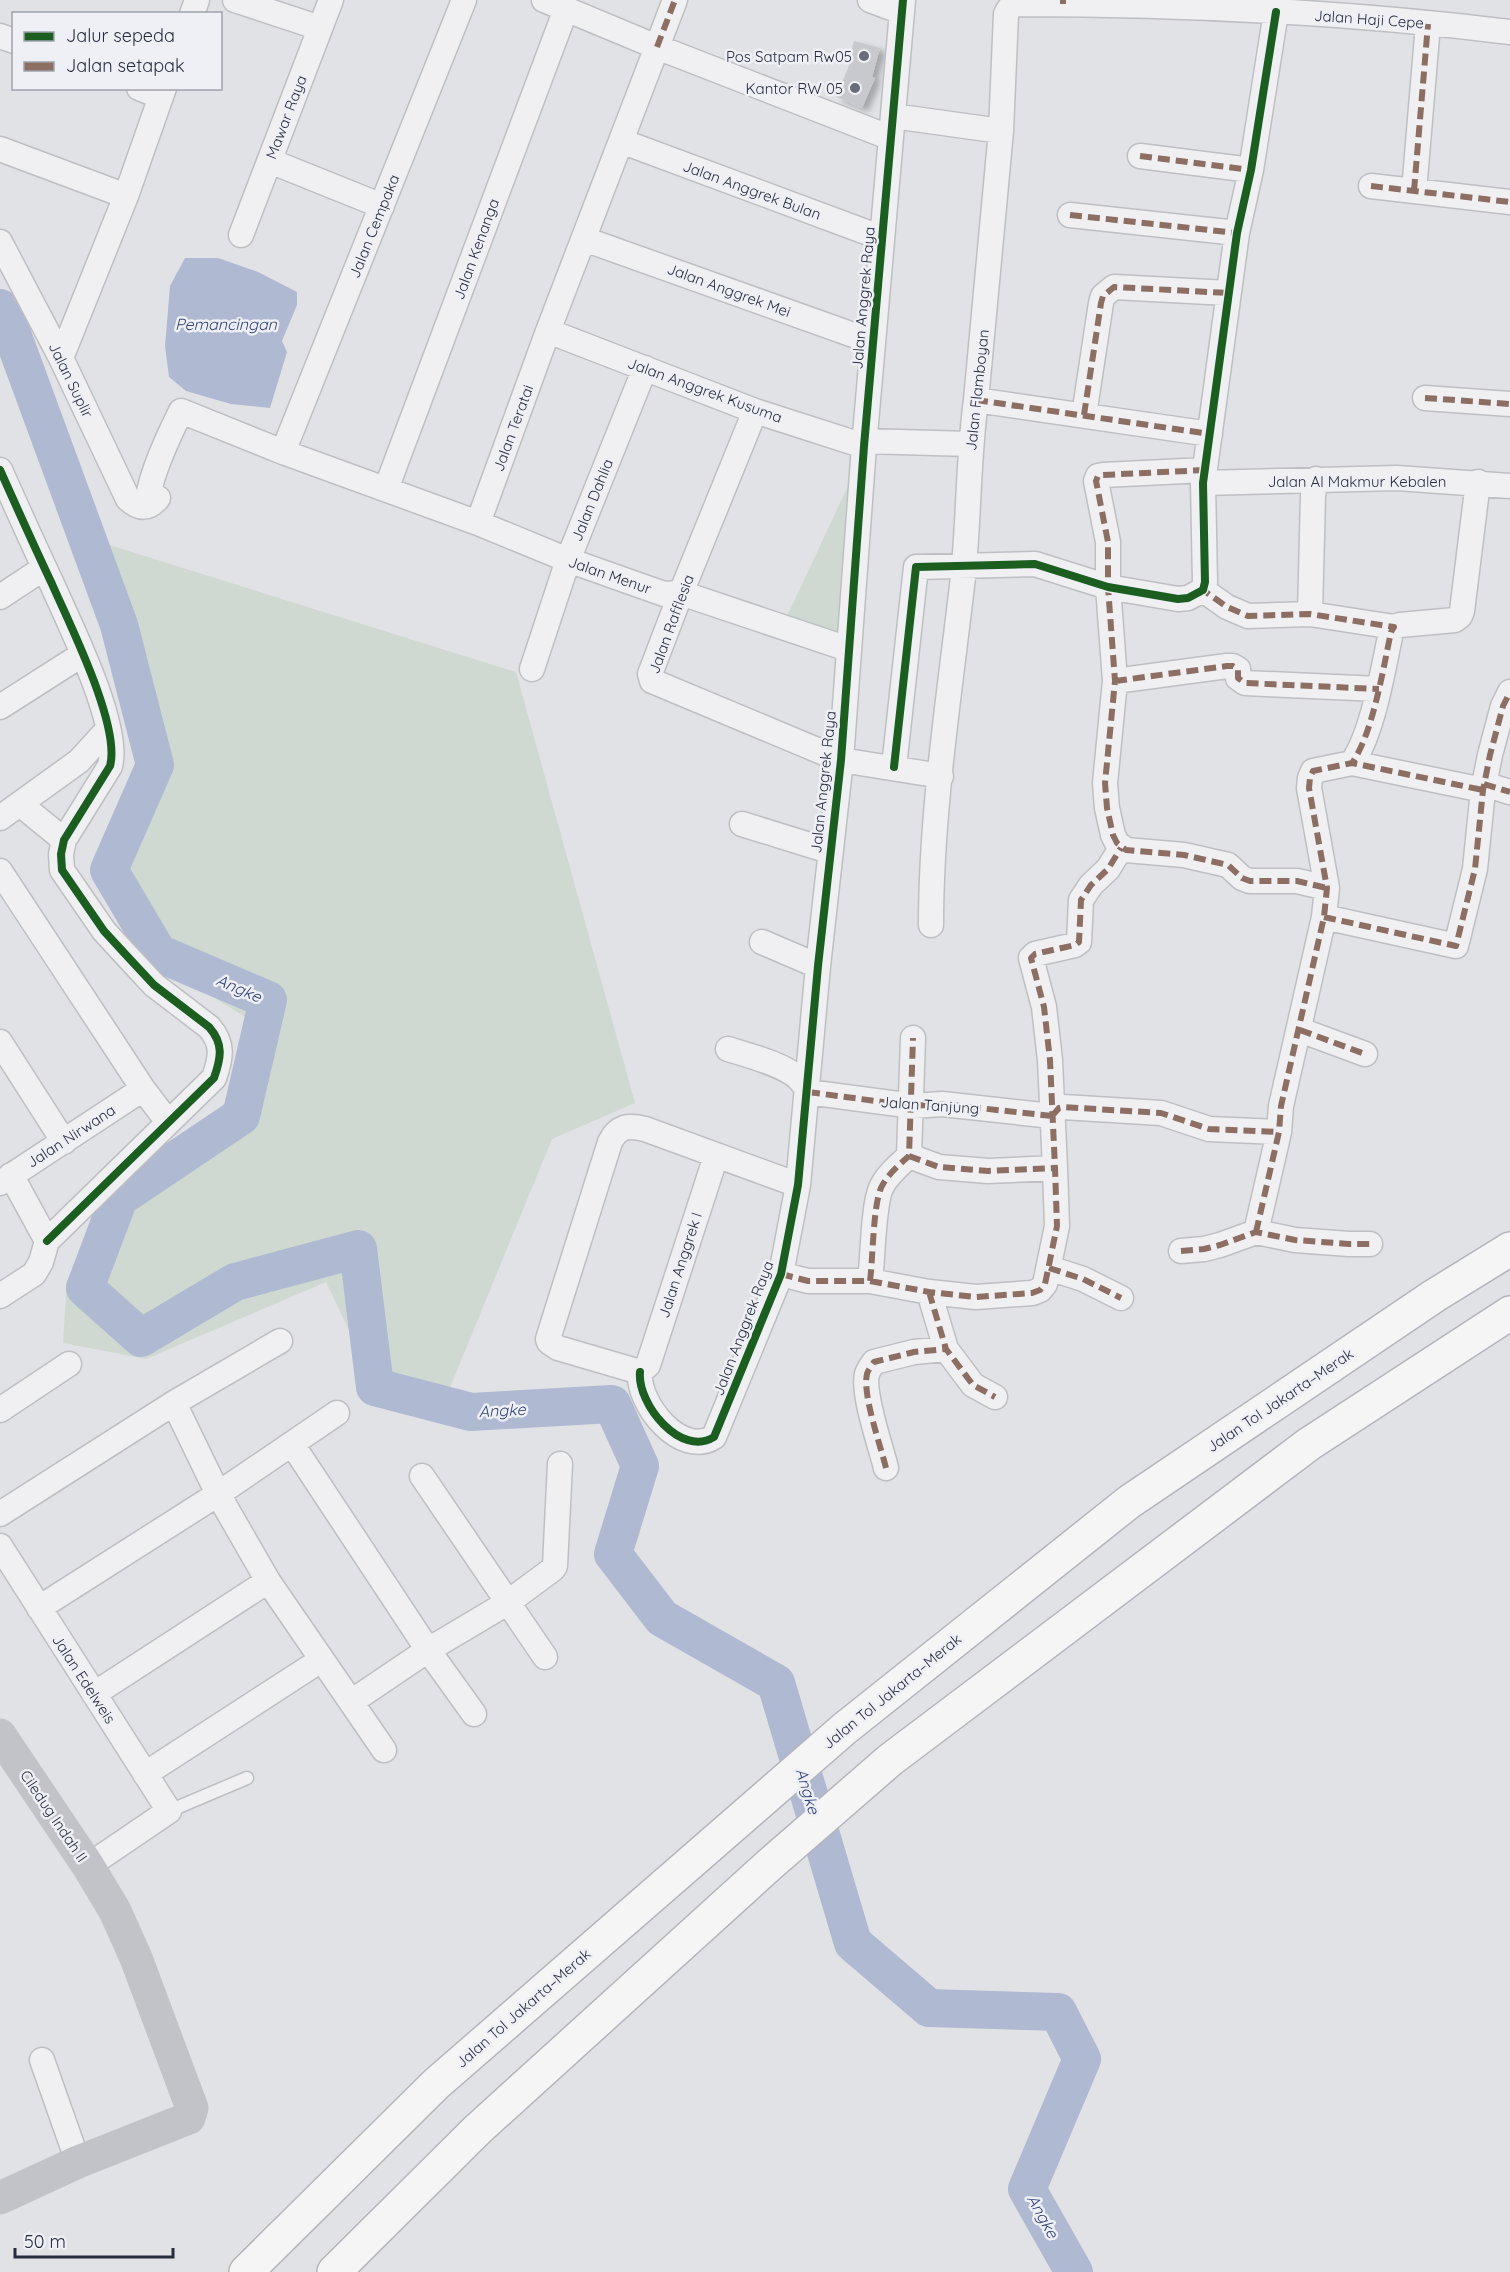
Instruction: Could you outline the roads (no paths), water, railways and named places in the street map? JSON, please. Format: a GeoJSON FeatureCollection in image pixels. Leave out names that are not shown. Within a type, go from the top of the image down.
{"type":"FeatureCollection","features":[{"type":"Feature","properties":{"kind":"highway","name":"Jalan Tol Jakarta–Merak"},"geometry":{"type":"LineString","coordinates":[[246,2272],[436,2084],[844,1729],[1129,1502],[1434,1296],[1510,1250]]}},
{"type":"Feature","properties":{"kind":"highway"},"geometry":{"type":"LineString","coordinates":[[334,2272],[477,2130],[768,1866],[890,1760],[1309,1444],[1510,1313]]}},
{"type":"Feature","properties":{"kind":"street"},"geometry":{"type":"LineString","coordinates":[[235,0],[320,28]]}},
{"type":"Feature","properties":{"kind":"street","name":"Mawar Raya"},"geometry":{"type":"LineString","coordinates":[[241,235],[331,0]]}},
{"type":"Feature","properties":{"kind":"street","name":"Jalan Cempaka"},"geometry":{"type":"LineString","coordinates":[[283,452],[464,0]]}},
{"type":"Feature","properties":{"kind":"street"},"geometry":{"type":"LineString","coordinates":[[544,0],[657,47],[892,127],[1000,131]]}},
{"type":"Feature","properties":{"kind":"street","name":"Jalan Teratai"},"geometry":{"type":"LineString","coordinates":[[478,523],[548,331],[675,0]]}},
{"type":"Feature","properties":{"kind":"street"},"geometry":{"type":"LineString","coordinates":[[870,0],[903,6]]}},
{"type":"Feature","properties":{"kind":"street","name":"Jalan Haji Cepe"},"geometry":{"type":"LineString","coordinates":[[1012,5],[1063,2],[1200,4],[1267,8],[1510,32]]}},
{"type":"Feature","properties":{"kind":"street","name":"Jalan Flamboyan"},"geometry":{"type":"LineString","coordinates":[[931,925],[931,873],[964,565],[970,444],[1000,131],[1006,14],[1012,5]]}},
{"type":"Feature","properties":{"kind":"street","name":"Jalan Anggrek Raya"},"geometry":{"type":"LineString","coordinates":[[640,1372],[642,1394],[665,1427],[696,1442],[709,1441],[714,1437],[781,1274],[798,1185],[829,851],[841,760],[864,443],[903,6]]}},
{"type":"Feature","properties":{"kind":"street"},"geometry":{"type":"LineString","coordinates":[[894,767],[916,567],[1035,564],[1108,587],[1178,599],[1188,598],[1203,590],[1205,582],[1204,477],[1237,233],[1251,170],[1267,8]]}},
{"type":"Feature","properties":{"kind":"street","name":"Jalan Kenanga"},"geometry":{"type":"LineString","coordinates":[[386,489],[566,9]]}},
{"type":"Feature","properties":{"kind":"street"},"geometry":{"type":"LineString","coordinates":[[1414,191],[1428,24]]}},
{"type":"Feature","properties":{"kind":"street"},"geometry":{"type":"LineString","coordinates":[[61,358],[126,196],[155,91]]}},
{"type":"Feature","properties":{"kind":"street","name":"Jalan Anggrek Bulan"},"geometry":{"type":"LineString","coordinates":[[621,141],[882,238]]}},
{"type":"Feature","properties":{"kind":"street"},"geometry":{"type":"LineString","coordinates":[[0,149],[126,196]]}},
{"type":"Feature","properties":{"kind":"street"},"geometry":{"type":"LineString","coordinates":[[1140,156],[1251,170]]}},
{"type":"Feature","properties":{"kind":"street"},"geometry":{"type":"LineString","coordinates":[[270,161],[381,206]]}},
{"type":"Feature","properties":{"kind":"street"},"geometry":{"type":"LineString","coordinates":[[1371,186],[1510,202]]}},
{"type":"Feature","properties":{"kind":"street"},"geometry":{"type":"LineString","coordinates":[[1070,215],[1237,233]]}},
{"type":"Feature","properties":{"kind":"street","name":"Jalan Anggrek Mei"},"geometry":{"type":"LineString","coordinates":[[584,239],[873,342]]}},
{"type":"Feature","properties":{"kind":"street","name":"Jalan Suplir"},"geometry":{"type":"LineString","coordinates":[[0,242],[61,358],[128,499],[136,507],[154,503],[159,498],[186,413],[283,452]]}},
{"type":"Feature","properties":{"kind":"street"},"geometry":{"type":"LineString","coordinates":[[1084,415],[1096,324],[1101,303],[1109,289],[1114,287],[1228,293]]}},
{"type":"Feature","properties":{"kind":"street","name":"Jalan Anggrek Kusuma"},"geometry":{"type":"LineString","coordinates":[[548,331],[755,411],[864,443],[970,444]]}},
{"type":"Feature","properties":{"kind":"street","name":"Jalan Dahlia"},"geometry":{"type":"LineString","coordinates":[[532,669],[568,560],[645,368]]}},
{"type":"Feature","properties":{"kind":"street"},"geometry":{"type":"LineString","coordinates":[[1425,398],[1510,404]]}},
{"type":"Feature","properties":{"kind":"street"},"geometry":{"type":"LineString","coordinates":[[976,400],[1210,434]]}},
{"type":"Feature","properties":{"kind":"street","name":"Jalan Rafflesia"},"geometry":{"type":"LineString","coordinates":[[755,411],[650,675],[653,682],[841,760]]}},
{"type":"Feature","properties":{"kind":"street"},"geometry":{"type":"LineString","coordinates":[[283,452],[478,523]]}},
{"type":"Feature","properties":{"kind":"street","name":"Jalan Al Makmur Kebalen"},"geometry":{"type":"LineString","coordinates":[[1108,587],[1108,542],[1096,481],[1098,476],[1397,478],[1510,486]]}},
{"type":"Feature","properties":{"kind":"street"},"geometry":{"type":"LineString","coordinates":[[0,1296],[34,1274],[48,1241],[214,1078],[221,1049],[216,1036],[209,1027],[154,985],[104,931],[62,870],[61,854],[64,840],[110,766],[112,758],[108,729],[102,705],[83,654],[2,477]]}},
{"type":"Feature","properties":{"kind":"street"},"geometry":{"type":"LineString","coordinates":[[1310,614],[1313,495],[1316,479]]}},
{"type":"Feature","properties":{"kind":"street"},"geometry":{"type":"LineString","coordinates":[[1203,590],[1227,607],[1248,616],[1310,614],[1394,627],[1455,620],[1460,616],[1478,483]]}},
{"type":"Feature","properties":{"kind":"street","name":"Jalan Menur"},"geometry":{"type":"LineString","coordinates":[[478,523],[568,560],[664,594],[681,593],[848,649]]}},
{"type":"Feature","properties":{"kind":"street"},"geometry":{"type":"LineString","coordinates":[[0,597],[44,567]]}},
{"type":"Feature","properties":{"kind":"street"},"geometry":{"type":"LineString","coordinates":[[1108,587],[1115,681],[1105,783],[1107,808],[1113,835],[1121,848]]}},
{"type":"Feature","properties":{"kind":"street"},"geometry":{"type":"LineString","coordinates":[[1352,763],[1362,745],[1394,627]]}},
{"type":"Feature","properties":{"kind":"street"},"geometry":{"type":"LineString","coordinates":[[0,707],[83,654]]}},
{"type":"Feature","properties":{"kind":"street"},"geometry":{"type":"LineString","coordinates":[[1115,681],[1233,666],[1238,669],[1238,678],[1245,683],[1379,689]]}},
{"type":"Feature","properties":{"kind":"street"},"geometry":{"type":"LineString","coordinates":[[1324,917],[1456,946],[1475,869],[1484,787],[1503,705],[1510,692]]}},
{"type":"Feature","properties":{"kind":"street"},"geometry":{"type":"LineString","coordinates":[[0,818],[79,760],[108,729]]}},
{"type":"Feature","properties":{"kind":"street"},"geometry":{"type":"LineString","coordinates":[[841,760],[941,776]]}},
{"type":"Feature","properties":{"kind":"street"},"geometry":{"type":"LineString","coordinates":[[1256,1232],[1279,1132],[1281,1106],[1324,917],[1327,888],[1309,788],[1313,771],[1352,763],[1510,792]]}},
{"type":"Feature","properties":{"kind":"street"},"geometry":{"type":"LineString","coordinates":[[20,804],[64,840]]}},
{"type":"Feature","properties":{"kind":"street"},"geometry":{"type":"LineString","coordinates":[[742,824],[829,851]]}},
{"type":"Feature","properties":{"kind":"street"},"geometry":{"type":"LineString","coordinates":[[1121,848],[1185,855],[1228,865],[1242,878],[1250,881],[1297,881],[1327,888]]}},
{"type":"Feature","properties":{"kind":"street"},"geometry":{"type":"LineString","coordinates":[[781,1274],[808,1281],[870,1281],[929,1292],[976,1297],[1032,1293],[1041,1290],[1049,1268],[1057,1226],[1053,1116],[1044,1007],[1031,958],[1035,954],[1077,944],[1080,935],[1081,900],[1091,885],[1108,869],[1121,848]]}},
{"type":"Feature","properties":{"kind":"street"},"geometry":{"type":"LineString","coordinates":[[0,872],[143,1089],[168,1122]]}},
{"type":"Feature","properties":{"kind":"street"},"geometry":{"type":"LineString","coordinates":[[762,942],[818,966]]}},
{"type":"Feature","properties":{"kind":"street"},"geometry":{"type":"LineString","coordinates":[[1300,1030],[1365,1054]]}},
{"type":"Feature","properties":{"kind":"street"},"geometry":{"type":"LineString","coordinates":[[870,1281],[881,1188],[894,1169],[909,1156],[913,1106],[914,1038]]}},
{"type":"Feature","properties":{"kind":"street"},"geometry":{"type":"LineString","coordinates":[[0,1042],[64,1142]]}},
{"type":"Feature","properties":{"kind":"street"},"geometry":{"type":"LineString","coordinates":[[728,1049],[764,1060],[793,1074],[808,1092]]}},
{"type":"Feature","properties":{"kind":"street","name":"Jalan Nirwana"},"geometry":{"type":"LineString","coordinates":[[5,1179],[143,1089]]}},
{"type":"Feature","properties":{"kind":"street","name":"Jalan Tanjung"},"geometry":{"type":"LineString","coordinates":[[808,1092],[913,1106],[942,1104],[1053,1116]]}},
{"type":"Feature","properties":{"kind":"street"},"geometry":{"type":"LineString","coordinates":[[1053,1116],[1059,1108],[1063,1107],[1161,1113],[1209,1129],[1279,1132]]}},
{"type":"Feature","properties":{"kind":"street"},"geometry":{"type":"LineString","coordinates":[[640,1372],[558,1348],[548,1339],[610,1142],[620,1128],[635,1127],[798,1185]]}},
{"type":"Feature","properties":{"kind":"street","name":"Jalan Anggrek I"},"geometry":{"type":"LineString","coordinates":[[640,1372],[648,1365],[716,1156]]}},
{"type":"Feature","properties":{"kind":"street"},"geometry":{"type":"LineString","coordinates":[[909,1156],[939,1167],[979,1170],[1055,1168]]}},
{"type":"Feature","properties":{"kind":"street"},"geometry":{"type":"LineString","coordinates":[[5,1179],[48,1241]]}},
{"type":"Feature","properties":{"kind":"street"},"geometry":{"type":"LineString","coordinates":[[1181,1251],[1212,1247],[1256,1232],[1295,1240],[1370,1244]]}},
{"type":"Feature","properties":{"kind":"street"},"geometry":{"type":"LineString","coordinates":[[1049,1268],[1083,1279],[1121,1298]]}},
{"type":"Feature","properties":{"kind":"street"},"geometry":{"type":"LineString","coordinates":[[929,1292],[946,1349],[973,1385],[995,1397]]}},
{"type":"Feature","properties":{"kind":"street"},"geometry":{"type":"LineString","coordinates":[[0,1514],[174,1403],[280,1341]]}},
{"type":"Feature","properties":{"kind":"street"},"geometry":{"type":"LineString","coordinates":[[886,1468],[874,1428],[867,1374],[874,1362],[914,1352],[946,1349]]}},
{"type":"Feature","properties":{"kind":"street"},"geometry":{"type":"LineString","coordinates":[[0,1410],[69,1364]]}},
{"type":"Feature","properties":{"kind":"street"},"geometry":{"type":"LineString","coordinates":[[174,1403],[218,1494],[268,1581],[384,1750]]}},
{"type":"Feature","properties":{"kind":"street"},"geometry":{"type":"LineString","coordinates":[[39,1608],[218,1494],[337,1413]]}},
{"type":"Feature","properties":{"kind":"street"},"geometry":{"type":"LineString","coordinates":[[292,1444],[428,1650],[474,1714]]}},
{"type":"Feature","properties":{"kind":"street"},"geometry":{"type":"LineString","coordinates":[[351,1701],[428,1650],[507,1603],[555,1566],[560,1464]]}},
{"type":"Feature","properties":{"kind":"street"},"geometry":{"type":"LineString","coordinates":[[422,1476],[545,1657]]}},
{"type":"Feature","properties":{"kind":"street","name":"Jalan Edelweis"},"geometry":{"type":"LineString","coordinates":[[0,1546],[169,1811]]}},
{"type":"Feature","properties":{"kind":"street"},"geometry":{"type":"LineString","coordinates":[[94,1694],[268,1581]]}},
{"type":"Feature","properties":{"kind":"street"},"geometry":{"type":"LineString","coordinates":[[145,1774],[321,1660]]}},
{"type":"Feature","properties":{"kind":"street","name":"Ciledug Indah II"},"geometry":{"type":"LineString","coordinates":[[0,1735],[88,1866],[115,1911],[136,1958],[192,2108],[189,2118],[78,2162]]}},
{"type":"Feature","properties":{"kind":"street"},"geometry":{"type":"LineString","coordinates":[[88,1866],[169,1811]]}},
{"type":"Feature","properties":{"kind":"street"},"geometry":{"type":"LineString","coordinates":[[0,2198],[78,2162],[42,2060]]}},
{"type":"Feature","properties":{"kind":"lane"},"geometry":{"type":"LineString","coordinates":[[169,1811],[247,1778]]}},
{"type":"Feature","properties":{"kind":"water","name":"Pemancingan"},"geometry":{"type":"Polygon","coordinates":[[[185,258],[218,258],[258,272],[297,292],[297,305],[282,341],[287,352],[270,408],[231,404],[186,391],[169,377],[165,346],[170,286],[185,258]]]}},
{"type":"Feature","properties":{"kind":"waterway","name":"Angke"},"geometry":{"type":"LineString","coordinates":[[0,308],[4,312],[119,625],[155,765],[109,870],[158,953],[268,1000],[241,1116],[119,1198],[85,1288],[141,1338],[235,1282],[358,1249],[375,1387],[471,1412],[612,1404],[640,1466],[613,1554],[662,1618],[776,1683],[853,1943],[929,2008],[1058,2012],[1082,2059],[1027,2189],[1074,2272]]}},
{"type":"Feature","properties":{"kind":"place","name":"Pos Satpam Rw05"},"geometry":{"type":"Point","coordinates":[864,56]}},
{"type":"Feature","properties":{"kind":"place","name":"Kantor RW 05"},"geometry":{"type":"Point","coordinates":[855,88]}}]}
